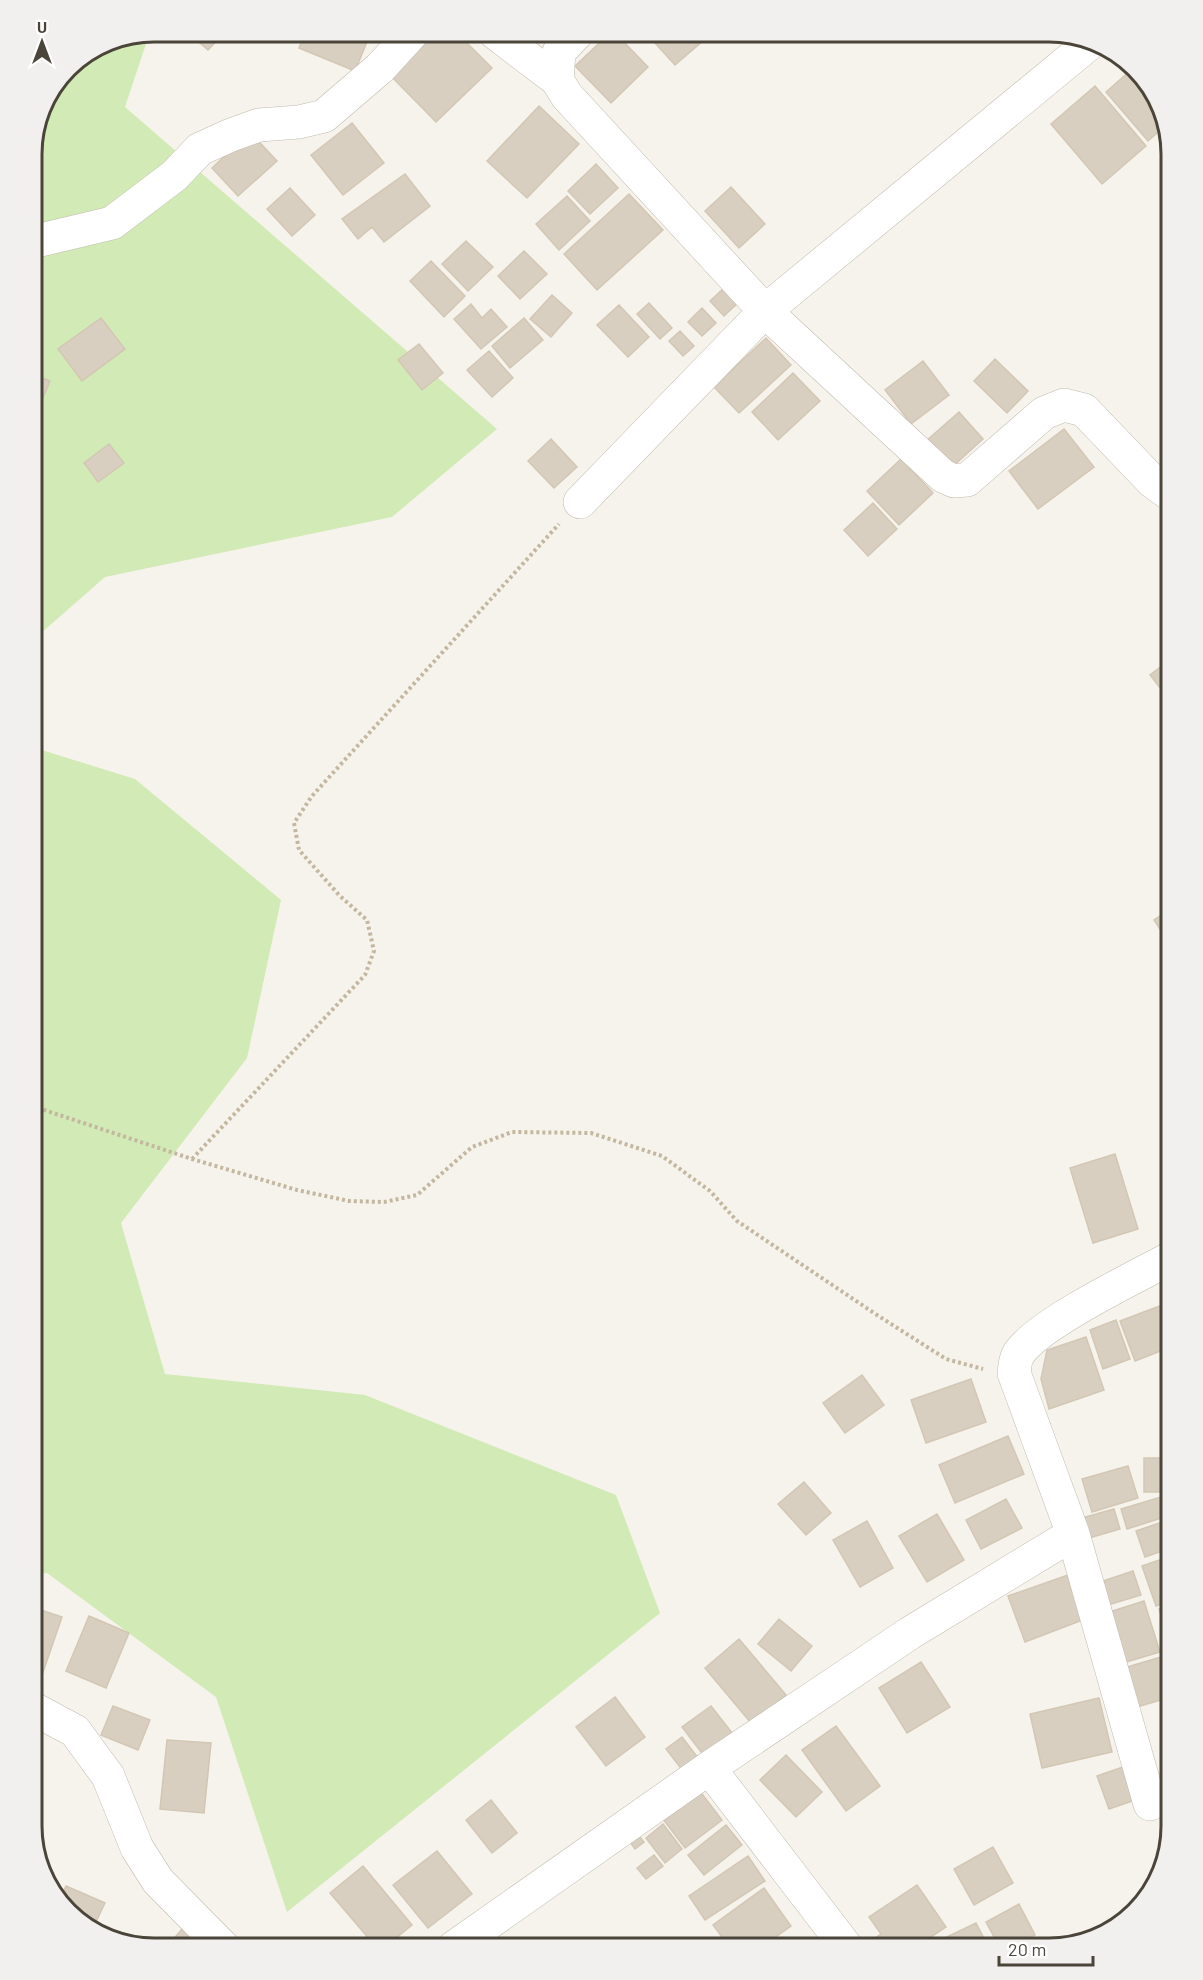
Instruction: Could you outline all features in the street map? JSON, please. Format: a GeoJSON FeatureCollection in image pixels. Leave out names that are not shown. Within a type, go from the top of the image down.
{"type":"FeatureCollection","features":[{"type":"Feature","properties":{"kind":"street"},"geometry":{"type":"LineString","coordinates":[[42,240],[112,223],[174,176],[200,149],[231,135],[259,125],[299,122],[324,116],[380,68],[404,42]]}},
{"type":"Feature","properties":{"kind":"street"},"geometry":{"type":"LineString","coordinates":[[507,42],[557,80],[567,96],[765,311],[949,479],[967,480],[1044,413],[1065,405],[1084,410],[1161,488]]}},
{"type":"Feature","properties":{"kind":"street"},"geometry":{"type":"LineString","coordinates":[[557,80],[559,52],[568,42]]}},
{"type":"Feature","properties":{"kind":"street"},"geometry":{"type":"LineString","coordinates":[[580,502],[765,311],[1084,48]]}},
{"type":"Feature","properties":{"kind":"street"},"geometry":{"type":"LineString","coordinates":[[1150,1804],[1073,1534],[1014,1373],[1017,1355],[1031,1339],[1097,1297],[1161,1264]]}},
{"type":"Feature","properties":{"kind":"street"},"geometry":{"type":"LineString","coordinates":[[467,1938],[709,1768],[910,1633],[1073,1534]]}},
{"type":"Feature","properties":{"kind":"street"},"geometry":{"type":"LineString","coordinates":[[42,1713],[75,1731],[108,1776],[137,1848],[158,1881],[214,1938]]}},
{"type":"Feature","properties":{"kind":"street"},"geometry":{"type":"LineString","coordinates":[[709,1768],[839,1938]]}},
{"type":"Feature","properties":{"kind":"path"},"geometry":{"type":"LineString","coordinates":[[192,1159],[365,975],[374,951],[367,920],[339,895],[299,850],[294,823],[312,796],[580,502]]}},
{"type":"Feature","properties":{"kind":"path"},"geometry":{"type":"LineString","coordinates":[[42,1109],[192,1159],[308,1192],[350,1201],[384,1202],[417,1196],[472,1147],[512,1132],[591,1133],[662,1156],[710,1191],[737,1221],[946,1359],[971,1367],[1014,1373]]}},
{"type":"Feature","properties":{"kind":"green space"},"geometry":{"type":"Polygon","coordinates":[[[147,42],[125,107],[497,429],[392,517],[105,577],[42,632],[42,147],[46,125],[54,104],[70,80],[92,61],[118,48],[147,42]]]}},
{"type":"Feature","properties":{"kind":"green space"},"geometry":{"type":"Polygon","coordinates":[[[42,750],[135,779],[281,900],[247,1058],[121,1223],[165,1374],[365,1395],[616,1495],[660,1613],[287,1912],[216,1697],[47,1573],[42,1573],[42,750]]]}},
{"type":"Feature","properties":{"kind":"building"},"geometry":{"type":"Polygon","coordinates":[[[199,42],[216,42],[208,50],[199,42]]]}},
{"type":"Feature","properties":{"kind":"building"},"geometry":{"type":"Polygon","coordinates":[[[301,42],[367,42],[355,71],[299,48],[301,42]]]}},
{"type":"Feature","properties":{"kind":"building"},"geometry":{"type":"Polygon","coordinates":[[[416,42],[466,42],[492,68],[436,122],[386,71],[416,42]]]}},
{"type":"Feature","properties":{"kind":"building"},"geometry":{"type":"Polygon","coordinates":[[[600,42],[624,42],[648,67],[611,103],[575,66],[600,42]]]}},
{"type":"Feature","properties":{"kind":"building"},"geometry":{"type":"Polygon","coordinates":[[[654,42],[702,42],[675,65],[654,42]]]}},
{"type":"Feature","properties":{"kind":"building"},"geometry":{"type":"Polygon","coordinates":[[[1127,74],[1149,104],[1158,132],[1148,141],[1106,92],[1127,74]]]}},
{"type":"Feature","properties":{"kind":"building"},"geometry":{"type":"Polygon","coordinates":[[[1095,86],[1146,146],[1102,184],[1051,124],[1095,86]]]}},
{"type":"Feature","properties":{"kind":"building"},"geometry":{"type":"Polygon","coordinates":[[[539,106],[579,144],[527,198],[487,161],[539,106]]]}},
{"type":"Feature","properties":{"kind":"building"},"geometry":{"type":"Polygon","coordinates":[[[352,123],[384,163],[343,195],[311,155],[352,123]]]}},
{"type":"Feature","properties":{"kind":"building"},"geometry":{"type":"Polygon","coordinates":[[[250,132],[277,161],[238,196],[212,168],[250,132]]]}},
{"type":"Feature","properties":{"kind":"building"},"geometry":{"type":"Polygon","coordinates":[[[596,164],[618,188],[590,214],[568,191],[596,164]]]}},
{"type":"Feature","properties":{"kind":"building"},"geometry":{"type":"Polygon","coordinates":[[[405,174],[430,206],[384,242],[372,227],[358,239],[342,219],[405,174]]]}},
{"type":"Feature","properties":{"kind":"building"},"geometry":{"type":"Polygon","coordinates":[[[731,187],[765,224],[739,248],[705,211],[731,187]]]}},
{"type":"Feature","properties":{"kind":"building"},"geometry":{"type":"Polygon","coordinates":[[[290,188],[315,215],[292,236],[267,209],[290,188]]]}},
{"type":"Feature","properties":{"kind":"building"},"geometry":{"type":"Polygon","coordinates":[[[629,194],[663,230],[597,290],[564,254],[629,194]]]}},
{"type":"Feature","properties":{"kind":"building"},"geometry":{"type":"Polygon","coordinates":[[[567,196],[590,221],[559,250],[536,224],[567,196]]]}},
{"type":"Feature","properties":{"kind":"building"},"geometry":{"type":"Polygon","coordinates":[[[466,241],[493,267],[468,291],[442,264],[466,241]]]}},
{"type":"Feature","properties":{"kind":"building"},"geometry":{"type":"Polygon","coordinates":[[[524,251],[547,274],[520,299],[498,276],[524,251]]]}},
{"type":"Feature","properties":{"kind":"building"},"geometry":{"type":"Polygon","coordinates":[[[431,261],[465,296],[444,317],[410,281],[431,261]]]}},
{"type":"Feature","properties":{"kind":"building"},"geometry":{"type":"Polygon","coordinates":[[[725,287],[739,302],[724,316],[710,301],[725,287]]]}},
{"type":"Feature","properties":{"kind":"building"},"geometry":{"type":"Polygon","coordinates":[[[552,295],[572,313],[551,337],[530,319],[552,295]]]}},
{"type":"Feature","properties":{"kind":"building"},"geometry":{"type":"Polygon","coordinates":[[[649,303],[672,328],[660,339],[637,314],[649,303]]]}},
{"type":"Feature","properties":{"kind":"building"},"geometry":{"type":"Polygon","coordinates":[[[471,304],[482,318],[491,309],[507,327],[481,349],[454,319],[471,304]]]}},
{"type":"Feature","properties":{"kind":"building"},"geometry":{"type":"Polygon","coordinates":[[[619,305],[649,337],[628,357],[597,325],[619,305]]]}},
{"type":"Feature","properties":{"kind":"building"},"geometry":{"type":"Polygon","coordinates":[[[702,308],[716,323],[702,336],[688,322],[702,308]]]}},
{"type":"Feature","properties":{"kind":"building"},"geometry":{"type":"Polygon","coordinates":[[[101,318],[125,349],[82,381],[58,349],[101,318]]]}},
{"type":"Feature","properties":{"kind":"building"},"geometry":{"type":"Polygon","coordinates":[[[524,318],[543,340],[510,368],[492,346],[524,318]]]}},
{"type":"Feature","properties":{"kind":"building"},"geometry":{"type":"Polygon","coordinates":[[[680,331],[694,346],[683,356],[669,341],[680,331]]]}},
{"type":"Feature","properties":{"kind":"building"},"geometry":{"type":"Polygon","coordinates":[[[766,338],[791,365],[739,413],[714,387],[766,338]]]}},
{"type":"Feature","properties":{"kind":"building"},"geometry":{"type":"Polygon","coordinates":[[[419,344],[443,373],[422,390],[398,360],[419,344]]]}},
{"type":"Feature","properties":{"kind":"building"},"geometry":{"type":"Polygon","coordinates":[[[489,351],[513,378],[492,397],[467,370],[489,351]]]}},
{"type":"Feature","properties":{"kind":"building"},"geometry":{"type":"Polygon","coordinates":[[[995,359],[1028,391],[1007,413],[974,381],[995,359]]]}},
{"type":"Feature","properties":{"kind":"building"},"geometry":{"type":"Polygon","coordinates":[[[923,361],[949,395],[911,424],[885,390],[923,361]]]}},
{"type":"Feature","properties":{"kind":"building"},"geometry":{"type":"Polygon","coordinates":[[[793,373],[820,401],[778,440],[752,412],[793,373]]]}},
{"type":"Feature","properties":{"kind":"building"},"geometry":{"type":"Polygon","coordinates":[[[42,378],[50,381],[42,400],[42,378]]]}},
{"type":"Feature","properties":{"kind":"building"},"geometry":{"type":"Polygon","coordinates":[[[959,412],[983,439],[950,469],[926,441],[959,412]]]}},
{"type":"Feature","properties":{"kind":"building"},"geometry":{"type":"Polygon","coordinates":[[[1064,429],[1094,467],[1038,509],[1009,471],[1064,429]]]}},
{"type":"Feature","properties":{"kind":"building"},"geometry":{"type":"Polygon","coordinates":[[[551,439],[577,467],[554,488],[528,461],[551,439]]]}},
{"type":"Feature","properties":{"kind":"building"},"geometry":{"type":"Polygon","coordinates":[[[109,444],[124,463],[98,482],[84,463],[109,444]]]}},
{"type":"Feature","properties":{"kind":"building"},"geometry":{"type":"Polygon","coordinates":[[[901,459],[933,493],[899,525],[867,491],[901,459]]]}},
{"type":"Feature","properties":{"kind":"building"},"geometry":{"type":"Polygon","coordinates":[[[873,503],[897,529],[868,556],[844,530],[873,503]]]}},
{"type":"Feature","properties":{"kind":"building"},"geometry":{"type":"Polygon","coordinates":[[[1161,667],[1161,689],[1150,675],[1161,667]]]}},
{"type":"Feature","properties":{"kind":"building"},"geometry":{"type":"Polygon","coordinates":[[[1161,915],[1161,931],[1154,920],[1161,915]]]}},
{"type":"Feature","properties":{"kind":"building"},"geometry":{"type":"Polygon","coordinates":[[[1115,1154],[1138,1229],[1093,1243],[1070,1168],[1115,1154]]]}},
{"type":"Feature","properties":{"kind":"building"},"geometry":{"type":"Polygon","coordinates":[[[1161,1306],[1161,1351],[1135,1361],[1120,1321],[1161,1306]]]}},
{"type":"Feature","properties":{"kind":"building"},"geometry":{"type":"Polygon","coordinates":[[[1116,1320],[1130,1359],[1103,1369],[1090,1330],[1116,1320]]]}},
{"type":"Feature","properties":{"kind":"building"},"geometry":{"type":"Polygon","coordinates":[[[1086,1337],[1104,1390],[1049,1409],[1041,1379],[1047,1350],[1086,1337]]]}},
{"type":"Feature","properties":{"kind":"building"},"geometry":{"type":"Polygon","coordinates":[[[862,1375],[884,1405],[845,1433],[823,1403],[862,1375]]]}},
{"type":"Feature","properties":{"kind":"building"},"geometry":{"type":"Polygon","coordinates":[[[971,1379],[986,1422],[926,1443],[911,1400],[971,1379]]]}},
{"type":"Feature","properties":{"kind":"building"},"geometry":{"type":"Polygon","coordinates":[[[1008,1436],[1024,1474],[955,1503],[939,1465],[1008,1436]]]}},
{"type":"Feature","properties":{"kind":"building"},"geometry":{"type":"Polygon","coordinates":[[[1144,1458],[1161,1458],[1161,1492],[1144,1492],[1144,1458]]]}},
{"type":"Feature","properties":{"kind":"building"},"geometry":{"type":"Polygon","coordinates":[[[1128,1466],[1138,1498],[1092,1512],[1082,1479],[1128,1466]]]}},
{"type":"Feature","properties":{"kind":"building"},"geometry":{"type":"Polygon","coordinates":[[[804,1482],[831,1513],[806,1535],[778,1504],[804,1482]]]}},
{"type":"Feature","properties":{"kind":"building"},"geometry":{"type":"Polygon","coordinates":[[[1161,1497],[1161,1518],[1127,1529],[1121,1509],[1161,1497]]]}},
{"type":"Feature","properties":{"kind":"building"},"geometry":{"type":"Polygon","coordinates":[[[1006,1499],[1022,1528],[981,1549],[966,1520],[1006,1499]]]}},
{"type":"Feature","properties":{"kind":"building"},"geometry":{"type":"Polygon","coordinates":[[[1114,1509],[1120,1529],[1089,1538],[1082,1518],[1114,1509]]]}},
{"type":"Feature","properties":{"kind":"building"},"geometry":{"type":"Polygon","coordinates":[[[937,1514],[964,1560],[927,1582],[899,1536],[937,1514]]]}},
{"type":"Feature","properties":{"kind":"building"},"geometry":{"type":"Polygon","coordinates":[[[867,1521],[893,1568],[860,1587],[833,1540],[867,1521]]]}},
{"type":"Feature","properties":{"kind":"building"},"geometry":{"type":"Polygon","coordinates":[[[1161,1522],[1161,1551],[1145,1557],[1136,1531],[1161,1522]]]}},
{"type":"Feature","properties":{"kind":"building"},"geometry":{"type":"Polygon","coordinates":[[[1161,1559],[1161,1604],[1156,1606],[1142,1566],[1161,1559]]]}},
{"type":"Feature","properties":{"kind":"building"},"geometry":{"type":"Polygon","coordinates":[[[1133,1571],[1141,1595],[1101,1607],[1094,1584],[1133,1571]]]}},
{"type":"Feature","properties":{"kind":"building"},"geometry":{"type":"Polygon","coordinates":[[[1068,1575],[1085,1619],[1025,1642],[1008,1596],[1068,1575]]]}},
{"type":"Feature","properties":{"kind":"building"},"geometry":{"type":"Polygon","coordinates":[[[1144,1601],[1160,1652],[1116,1665],[1100,1615],[1144,1601]]]}},
{"type":"Feature","properties":{"kind":"building"},"geometry":{"type":"Polygon","coordinates":[[[42,1610],[62,1617],[42,1675],[42,1610]]]}},
{"type":"Feature","properties":{"kind":"building"},"geometry":{"type":"Polygon","coordinates":[[[89,1616],[129,1633],[106,1688],[66,1671],[89,1616]]]}},
{"type":"Feature","properties":{"kind":"building"},"geometry":{"type":"Polygon","coordinates":[[[779,1619],[812,1646],[791,1671],[758,1644],[779,1619]]]}},
{"type":"Feature","properties":{"kind":"building"},"geometry":{"type":"Polygon","coordinates":[[[739,1639],[786,1695],[751,1723],[705,1668],[739,1639]]]}},
{"type":"Feature","properties":{"kind":"building"},"geometry":{"type":"Polygon","coordinates":[[[1161,1657],[1161,1700],[1130,1709],[1117,1670],[1161,1657]]]}},
{"type":"Feature","properties":{"kind":"building"},"geometry":{"type":"Polygon","coordinates":[[[921,1662],[950,1707],[907,1733],[879,1688],[921,1662]]]}},
{"type":"Feature","properties":{"kind":"building"},"geometry":{"type":"Polygon","coordinates":[[[615,1697],[645,1737],[606,1766],[576,1727],[615,1697]]]}},
{"type":"Feature","properties":{"kind":"building"},"geometry":{"type":"Polygon","coordinates":[[[1099,1698],[1112,1752],[1042,1768],[1030,1714],[1099,1698]]]}},
{"type":"Feature","properties":{"kind":"building"},"geometry":{"type":"Polygon","coordinates":[[[113,1706],[150,1720],[138,1750],[101,1735],[113,1706]]]}},
{"type":"Feature","properties":{"kind":"building"},"geometry":{"type":"Polygon","coordinates":[[[711,1706],[733,1734],[704,1756],[682,1727],[711,1706]]]}},
{"type":"Feature","properties":{"kind":"building"},"geometry":{"type":"Polygon","coordinates":[[[836,1726],[880,1786],[846,1811],[802,1750],[836,1726]]]}},
{"type":"Feature","properties":{"kind":"building"},"geometry":{"type":"Polygon","coordinates":[[[682,1737],[699,1759],[683,1771],[666,1749],[682,1737]]]}},
{"type":"Feature","properties":{"kind":"building"},"geometry":{"type":"Polygon","coordinates":[[[167,1740],[211,1743],[204,1813],[160,1809],[167,1740]]]}},
{"type":"Feature","properties":{"kind":"building"},"geometry":{"type":"Polygon","coordinates":[[[786,1755],[822,1792],[796,1817],[760,1780],[786,1755]]]}},
{"type":"Feature","properties":{"kind":"building"},"geometry":{"type":"Polygon","coordinates":[[[1123,1767],[1135,1800],[1109,1809],[1097,1776],[1123,1767]]]}},
{"type":"Feature","properties":{"kind":"building"},"geometry":{"type":"Polygon","coordinates":[[[699,1790],[722,1820],[685,1848],[662,1818],[699,1790]]]}},
{"type":"Feature","properties":{"kind":"building"},"geometry":{"type":"Polygon","coordinates":[[[491,1800],[517,1833],[492,1853],[466,1820],[491,1800]]]}},
{"type":"Feature","properties":{"kind":"building"},"geometry":{"type":"Polygon","coordinates":[[[663,1824],[682,1849],[665,1863],[646,1838],[663,1824]]]}},
{"type":"Feature","properties":{"kind":"building"},"geometry":{"type":"Polygon","coordinates":[[[726,1825],[742,1845],[704,1875],[688,1855],[726,1825]]]}},
{"type":"Feature","properties":{"kind":"building"},"geometry":{"type":"Polygon","coordinates":[[[636,1832],[644,1842],[635,1849],[627,1838],[636,1832]]]}},
{"type":"Feature","properties":{"kind":"building"},"geometry":{"type":"Polygon","coordinates":[[[993,1847],[1013,1883],[974,1905],[954,1869],[993,1847]]]}},
{"type":"Feature","properties":{"kind":"building"},"geometry":{"type":"Polygon","coordinates":[[[437,1851],[472,1894],[428,1928],[393,1885],[437,1851]]]}},
{"type":"Feature","properties":{"kind":"building"},"geometry":{"type":"Polygon","coordinates":[[[654,1855],[663,1866],[646,1879],[637,1868],[654,1855]]]}},
{"type":"Feature","properties":{"kind":"building"},"geometry":{"type":"Polygon","coordinates":[[[748,1856],[765,1881],[705,1920],[689,1896],[748,1856]]]}},
{"type":"Feature","properties":{"kind":"building"},"geometry":{"type":"Polygon","coordinates":[[[363,1866],[412,1925],[396,1938],[368,1938],[330,1893],[363,1866]]]}},
{"type":"Feature","properties":{"kind":"building"},"geometry":{"type":"Polygon","coordinates":[[[917,1885],[946,1927],[929,1938],[875,1938],[881,1934],[869,1917],[917,1885]]]}},
{"type":"Feature","properties":{"kind":"building"},"geometry":{"type":"Polygon","coordinates":[[[66,1886],[105,1903],[96,1921],[80,1910],[64,1891],[66,1886]]]}},
{"type":"Feature","properties":{"kind":"building"},"geometry":{"type":"Polygon","coordinates":[[[764,1888],[791,1926],[774,1938],[723,1938],[713,1925],[764,1888]]]}},
{"type":"Feature","properties":{"kind":"building"},"geometry":{"type":"Polygon","coordinates":[[[1019,1904],[1035,1935],[1029,1938],[995,1938],[986,1922],[1019,1904]]]}},
{"type":"Feature","properties":{"kind":"building"},"geometry":{"type":"Polygon","coordinates":[[[976,1923],[984,1938],[945,1938],[976,1923]]]}},
{"type":"Feature","properties":{"kind":"building"},"geometry":{"type":"Polygon","coordinates":[[[182,1929],[193,1938],[174,1938],[182,1929]]]}}]}
